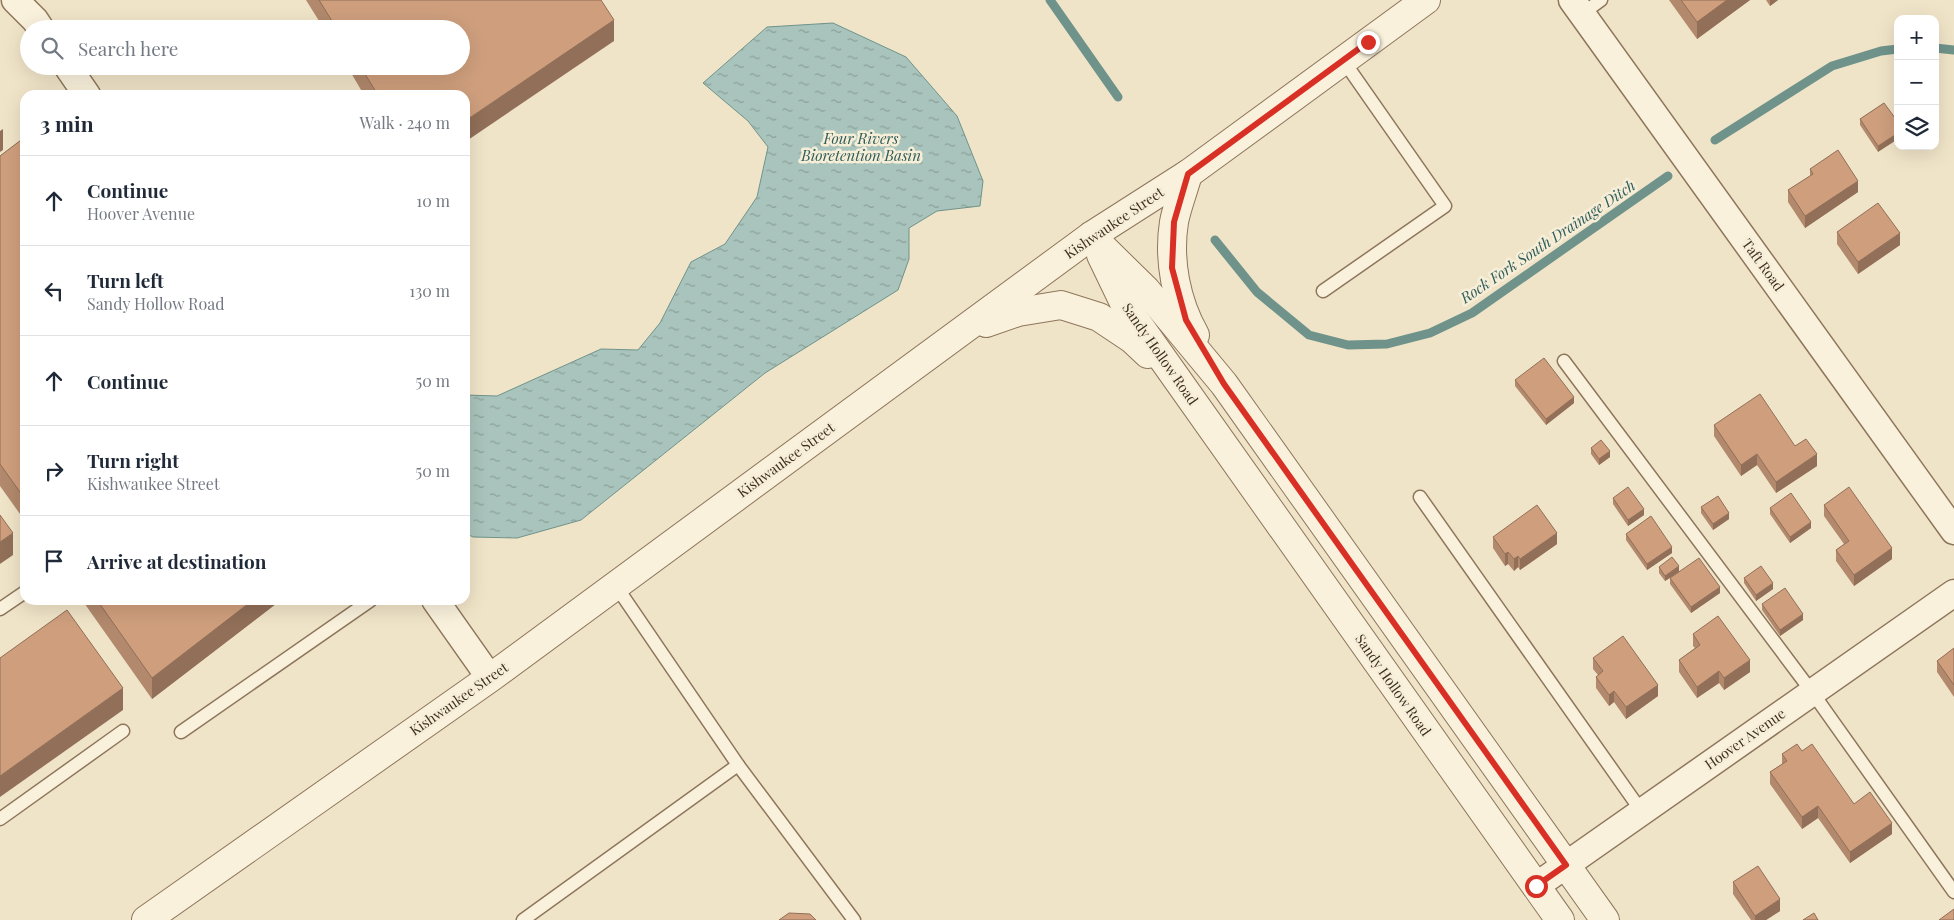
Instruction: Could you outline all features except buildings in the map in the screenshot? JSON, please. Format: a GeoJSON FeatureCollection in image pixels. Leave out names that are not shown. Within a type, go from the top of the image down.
{"type":"FeatureCollection","features":[{"type":"Feature","properties":{"kind":"street"},"geometry":{"type":"LineString","coordinates":[[16,0],[35,20]]}},
{"type":"Feature","properties":{"kind":"street","name":"Kishwaukee Street"},"geometry":{"type":"LineString","coordinates":[[146,920],[490,678],[1092,236],[1188,174],[1426,0]]}},
{"type":"Feature","properties":{"kind":"street","name":"Taft Road"},"geometry":{"type":"LineString","coordinates":[[1585,5],[1954,531]]}},
{"type":"Feature","properties":{"kind":"street"},"geometry":{"type":"LineString","coordinates":[[73,75],[84,90]]}},
{"type":"Feature","properties":{"kind":"street"},"geometry":{"type":"LineString","coordinates":[[1188,174],[1174,222],[1172,268],[1186,320],[1224,384]]}},
{"type":"Feature","properties":{"kind":"street","name":"Sandy Hollow Road"},"geometry":{"type":"LineString","coordinates":[[1092,236],[1146,290],[1224,384],[1605,920]]}},
{"type":"Feature","properties":{"kind":"street","name":"Sandy Hollow Road"},"geometry":{"type":"LineString","coordinates":[[1092,236],[1126,307],[1560,920]]}},
{"type":"Feature","properties":{"kind":"street"},"geometry":{"type":"LineString","coordinates":[[963,330],[1018,312],[1061,305],[1100,316],[1132,339],[1181,384]]}},
{"type":"Feature","properties":{"kind":"street","name":"Hoover Avenue"},"geometry":{"type":"LineString","coordinates":[[1536,886],[1954,592]]}},
{"type":"Feature","properties":{"kind":"street"},"geometry":{"type":"LineString","coordinates":[[439,605],[490,678]]}},
{"type":"Feature","properties":{"kind":"lane"},"geometry":{"type":"LineString","coordinates":[[1324,291],[1445,206],[1343,60]]}},
{"type":"Feature","properties":{"kind":"lane"},"geometry":{"type":"LineString","coordinates":[[1564,361],[1812,692],[1954,892]]}},
{"type":"Feature","properties":{"kind":"lane"},"geometry":{"type":"LineString","coordinates":[[1420,496],[1642,812]]}},
{"type":"Feature","properties":{"kind":"lane"},"geometry":{"type":"LineString","coordinates":[[616,586],[738,765],[854,920]]}},
{"type":"Feature","properties":{"kind":"lane"},"geometry":{"type":"LineString","coordinates":[[0,609],[20,595]]}},
{"type":"Feature","properties":{"kind":"lane"},"geometry":{"type":"LineString","coordinates":[[181,732],[364,605]]}},
{"type":"Feature","properties":{"kind":"lane"},"geometry":{"type":"LineString","coordinates":[[0,819],[122,731]]}},
{"type":"Feature","properties":{"kind":"lane"},"geometry":{"type":"LineString","coordinates":[[522,920],[738,765]]}},
{"type":"Feature","properties":{"kind":"water","name":"Four Rivers Bioretention Basin"},"geometry":{"type":"Polygon","coordinates":[[[833,23],[906,57],[957,116],[983,181],[980,206],[937,211],[909,228],[909,259],[898,290],[765,373],[581,520],[517,538],[470,536],[470,395],[497,396],[601,349],[638,350],[660,323],[691,262],[725,244],[757,197],[768,147],[748,121],[703,83],[767,27],[833,23]]]}},
{"type":"Feature","properties":{"kind":"waterway","name":"Rock Fork South Drainage Ditch"},"geometry":{"type":"LineString","coordinates":[[1050,0],[1118,97]]}},
{"type":"Feature","properties":{"kind":"waterway","name":"Rock Fork South Drainage Ditch"},"geometry":{"type":"LineString","coordinates":[[1939,48],[1954,50]]}},
{"type":"Feature","properties":{"kind":"waterway","name":"Rock Fork South Drainage Ditch"},"geometry":{"type":"LineString","coordinates":[[1715,140],[1832,66],[1881,51],[1894,49]]}},
{"type":"Feature","properties":{"kind":"waterway","name":"Rock Fork South Drainage Ditch"},"geometry":{"type":"LineString","coordinates":[[1215,240],[1257,292],[1309,335],[1348,345],[1387,344],[1430,333],[1472,313],[1668,176]]}},
{"type":"Feature","properties":{"kind":"route"},"geometry":{"type":"LineString","coordinates":[[1368,42],[1188,174],[1174,222],[1172,268],[1186,320],[1224,384],[1566,865],[1536,886]]}}]}
